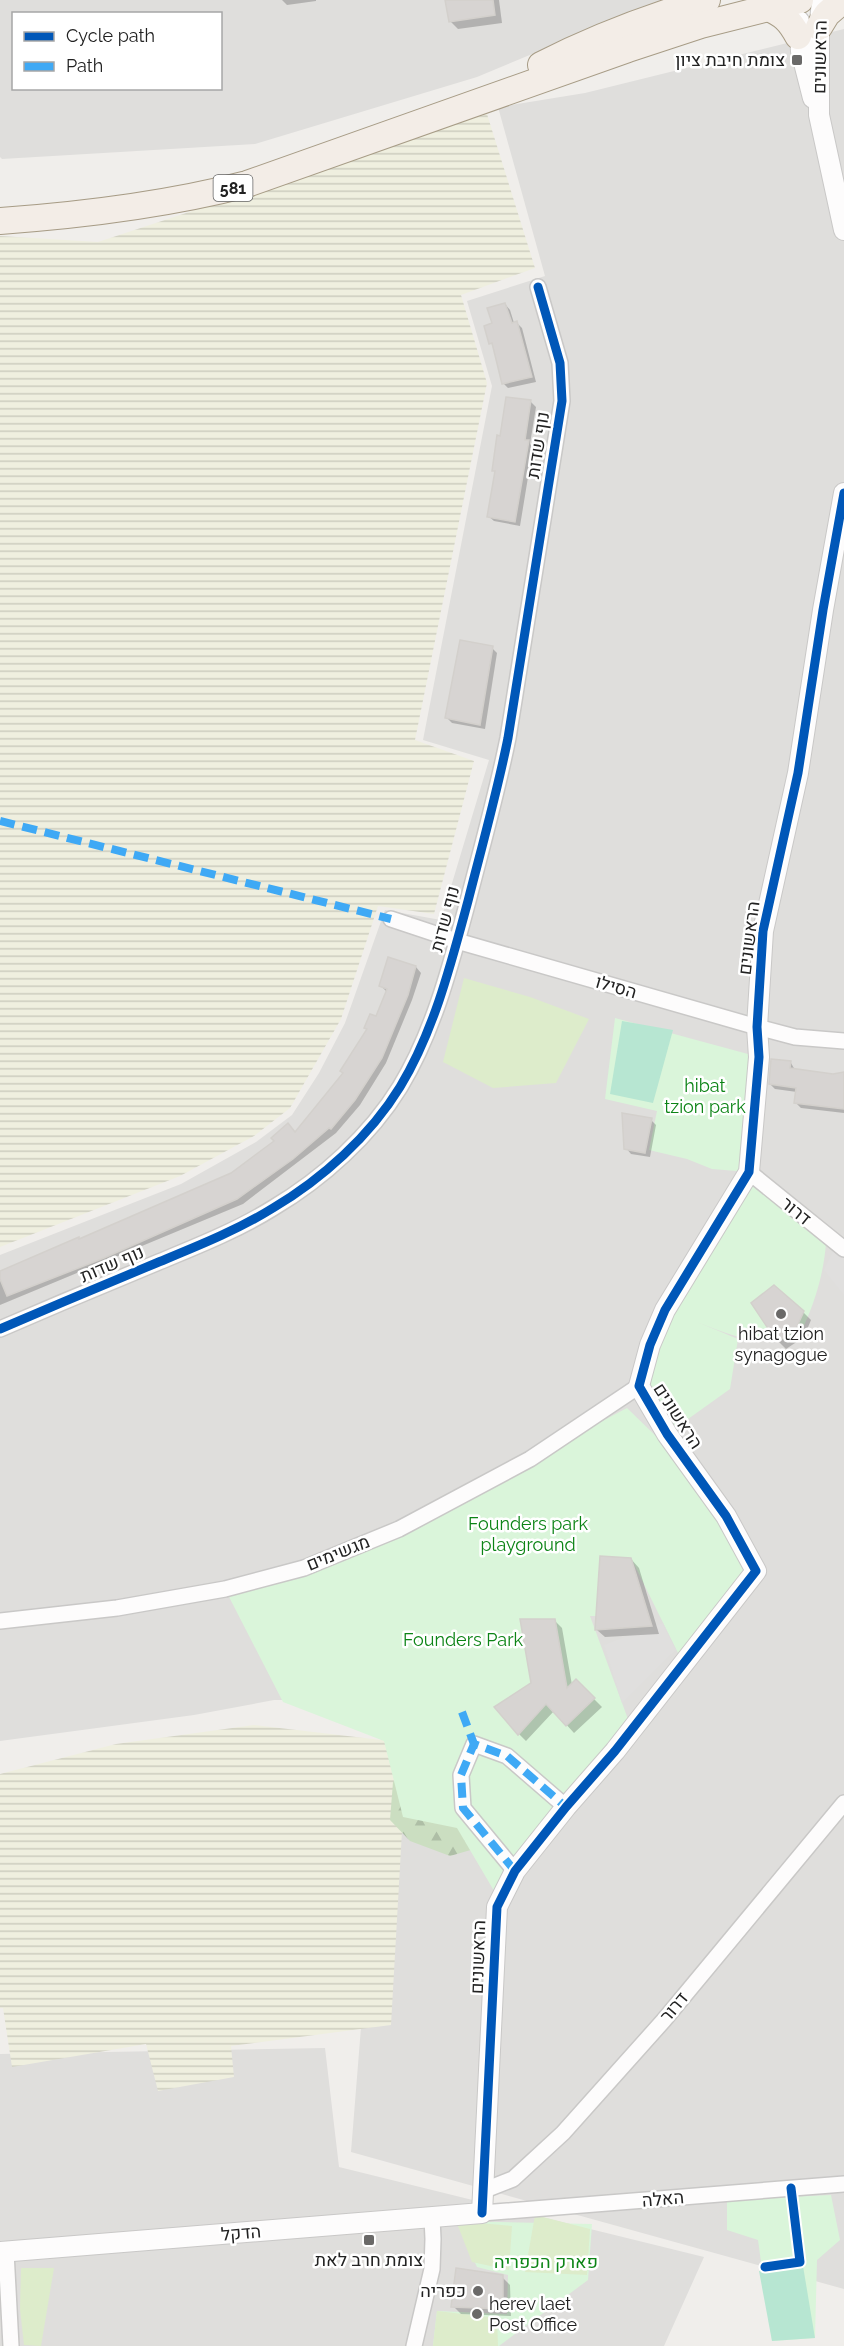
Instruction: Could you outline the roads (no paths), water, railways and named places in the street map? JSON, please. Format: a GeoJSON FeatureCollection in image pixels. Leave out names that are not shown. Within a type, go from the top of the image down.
{"type":"FeatureCollection","features":[{"type":"Feature","properties":{"kind":"main road","name":"581"},"geometry":{"type":"LineString","coordinates":[[455,109],[578,46],[632,24],[706,0]]}},
{"type":"Feature","properties":{"kind":"main road","name":"581"},"geometry":{"type":"LineString","coordinates":[[0,221],[46,218],[190,199],[247,184],[701,24],[800,0]]}},
{"type":"Feature","properties":{"kind":"main road"},"geometry":{"type":"LineString","coordinates":[[768,8],[781,13],[791,22],[809,31],[843,0]]}},
{"type":"Feature","properties":{"kind":"street","name":"הראשונים"},"geometry":{"type":"LineString","coordinates":[[800,0],[809,31],[810,90],[819,115],[844,228]]}},
{"type":"Feature","properties":{"kind":"street","name":"הראשונים"},"geometry":{"type":"LineString","coordinates":[[809,31],[822,0]]}},
{"type":"Feature","properties":{"kind":"street","name":"נוף שדות"},"geometry":{"type":"LineString","coordinates":[[0,1329],[226,1234],[273,1208],[304,1188],[373,1124],[400,1087],[422,1043],[444,986],[504,758],[562,401],[560,363],[538,287]]}},
{"type":"Feature","properties":{"kind":"street","name":"הראשונים"},"geometry":{"type":"LineString","coordinates":[[483,2213],[497,1907],[515,1871],[615,1751],[756,1570],[726,1516],[667,1434],[639,1386],[650,1346],[665,1310],[748,1172],[759,1057],[757,1027],[763,932],[798,773],[844,493]]}},
{"type":"Feature","properties":{"kind":"street","name":"הסילו"},"geometry":{"type":"LineString","coordinates":[[391,919],[457,941],[757,1027],[795,1037],[830,1042],[844,1041]]}},
{"type":"Feature","properties":{"kind":"street","name":"דרור"},"geometry":{"type":"LineString","coordinates":[[748,1172],[844,1249]]}},
{"type":"Feature","properties":{"kind":"street","name":"מגשימים"},"geometry":{"type":"LineString","coordinates":[[0,1621],[117,1608],[225,1589],[304,1568],[399,1529],[530,1459],[639,1386]]}},
{"type":"Feature","properties":{"kind":"street"},"geometry":{"type":"LineString","coordinates":[[515,1871],[463,1808],[461,1775],[474,1744],[507,1756],[566,1807]]}},
{"type":"Feature","properties":{"kind":"street","name":"דרור"},"geometry":{"type":"LineString","coordinates":[[485,2190],[513,2179],[564,2133],[664,2020],[844,1803]]}},
{"type":"Feature","properties":{"kind":"street","name":"האלה"},"geometry":{"type":"LineString","coordinates":[[483,2213],[844,2184]]}},
{"type":"Feature","properties":{"kind":"street","name":"הדקל"},"geometry":{"type":"LineString","coordinates":[[3,2252],[483,2213]]}},
{"type":"Feature","properties":{"kind":"street"},"geometry":{"type":"LineString","coordinates":[[414,2346],[432,2269],[432,2218]]}},
{"type":"Feature","properties":{"kind":"street"},"geometry":{"type":"LineString","coordinates":[[3,2252],[11,2346]]}},
{"type":"Feature","properties":{"kind":"place","name":"צומת חיבת ציון"},"geometry":{"type":"Point","coordinates":[797,60]}},
{"type":"Feature","properties":{"kind":"place","name":"hibat tzion synagogue"},"geometry":{"type":"Point","coordinates":[781,1314]}},
{"type":"Feature","properties":{"kind":"place","name":"צומת חרב לאת"},"geometry":{"type":"Point","coordinates":[369,2240]}},
{"type":"Feature","properties":{"kind":"place","name":"כפריה"},"geometry":{"type":"Point","coordinates":[478,2291]}},
{"type":"Feature","properties":{"kind":"place","name":"herev laet Post Office"},"geometry":{"type":"Point","coordinates":[477,2314]}},
{"type":"Feature","properties":{"kind":"park label","name":"hibat tzion park"},"geometry":{"type":"Point","coordinates":[705,1096]}},
{"type":"Feature","properties":{"kind":"park label","name":"Founders park playground"},"geometry":{"type":"Point","coordinates":[528,1534]}},
{"type":"Feature","properties":{"kind":"park label","name":"Founders Park"},"geometry":{"type":"Point","coordinates":[463,1640]}},
{"type":"Feature","properties":{"kind":"park label","name":"פארק הכפריה"},"geometry":{"type":"Point","coordinates":[546,2262]}}]}
